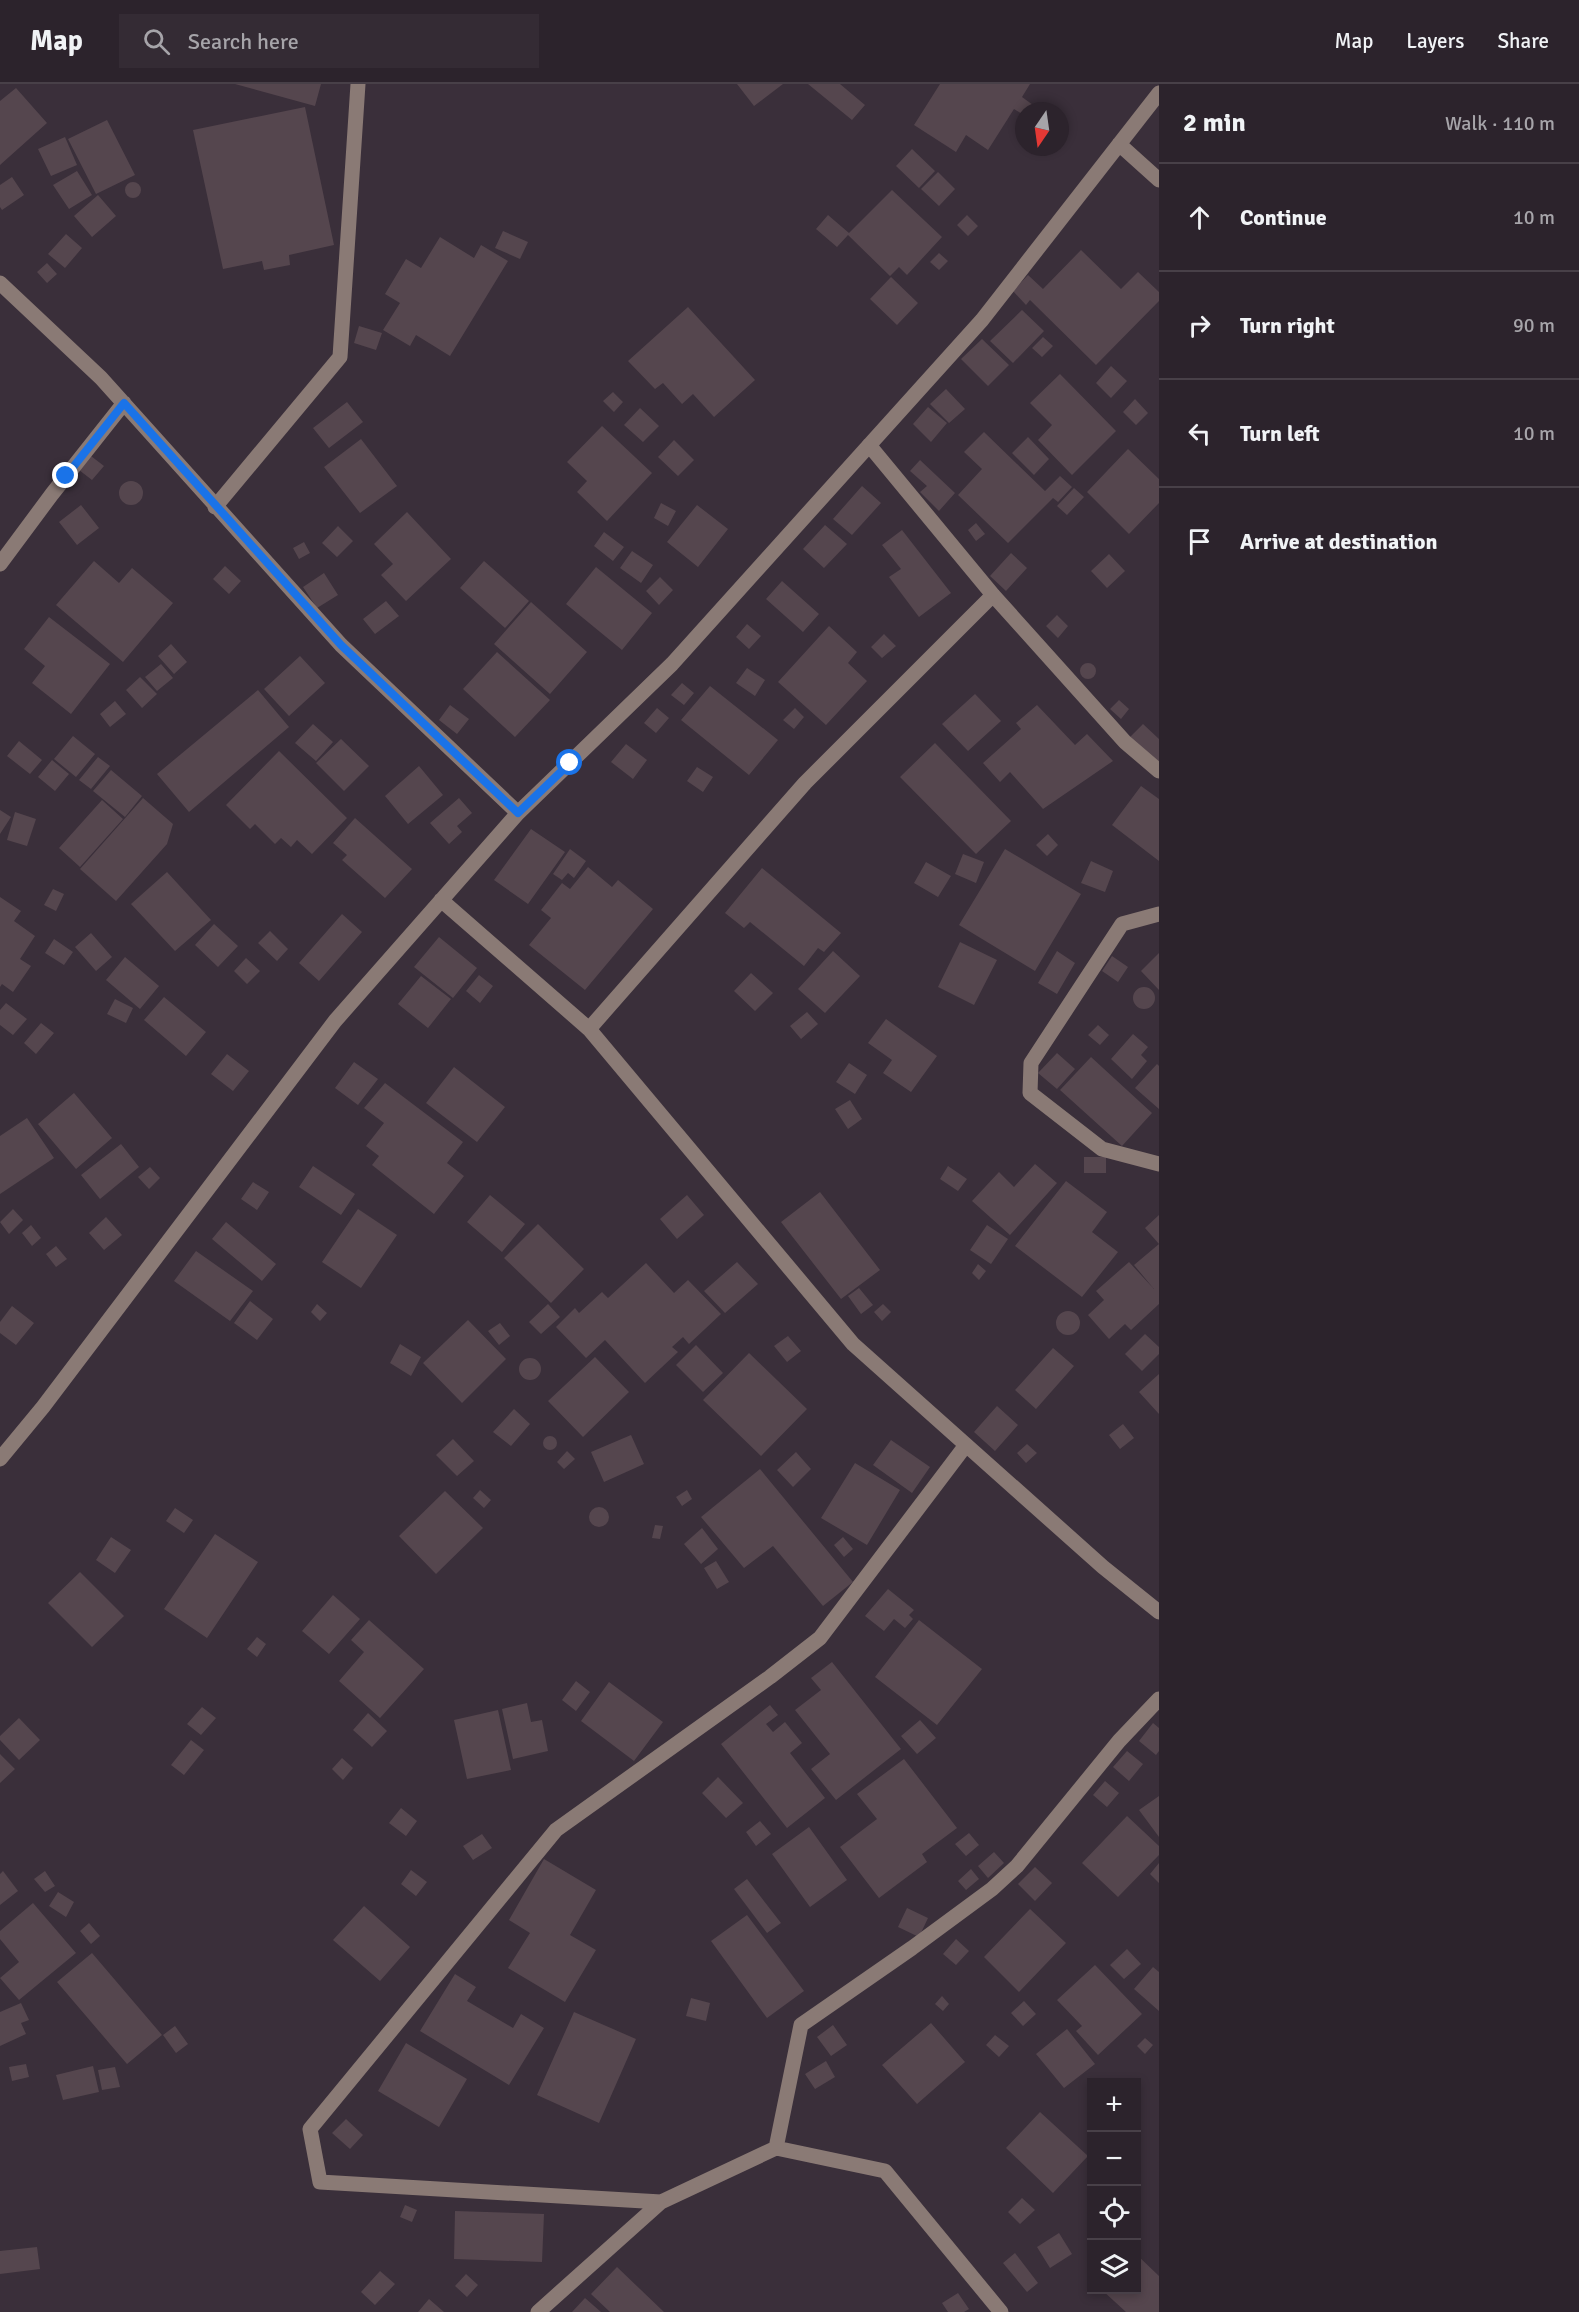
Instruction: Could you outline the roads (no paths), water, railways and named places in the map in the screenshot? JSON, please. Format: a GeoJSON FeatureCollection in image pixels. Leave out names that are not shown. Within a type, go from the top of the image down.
{"type":"FeatureCollection","features":[{"type":"Feature","properties":{"kind":"street"},"geometry":{"type":"LineString","coordinates":[[215,507],[340,357],[358,84]]}},
{"type":"Feature","properties":{"kind":"street"},"geometry":{"type":"LineString","coordinates":[[0,1459],[43,1407],[335,1021],[518,813],[672,664],[982,320],[1159,93]]}},
{"type":"Feature","properties":{"kind":"street"},"geometry":{"type":"LineString","coordinates":[[1119,144],[1159,180]]}},
{"type":"Feature","properties":{"kind":"street"},"geometry":{"type":"LineString","coordinates":[[0,283],[101,378],[341,645],[518,813]]}},
{"type":"Feature","properties":{"kind":"street"},"geometry":{"type":"LineString","coordinates":[[0,564],[124,403]]}},
{"type":"Feature","properties":{"kind":"street"},"geometry":{"type":"LineString","coordinates":[[869,445],[916,499],[993,595],[1125,742],[1159,771]]}},
{"type":"Feature","properties":{"kind":"street"},"geometry":{"type":"LineString","coordinates":[[589,1029],[805,783],[993,595]]}},
{"type":"Feature","properties":{"kind":"street"},"geometry":{"type":"LineString","coordinates":[[441,900],[589,1029],[853,1344],[1103,1567],[1159,1612]]}},
{"type":"Feature","properties":{"kind":"street"},"geometry":{"type":"LineString","coordinates":[[1159,914],[1122,924],[1031,1063],[1030,1093],[1102,1149],[1159,1164]]}},
{"type":"Feature","properties":{"kind":"street"},"geometry":{"type":"LineString","coordinates":[[660,2202],[320,2181],[310,2128],[556,1830],[770,1677],[820,1638],[966,1445]]}},
{"type":"Feature","properties":{"kind":"street"},"geometry":{"type":"LineString","coordinates":[[776,2148],[801,2025],[921,1942],[992,1889],[1017,1866],[1119,1741],[1159,1699]]}},
{"type":"Feature","properties":{"kind":"street"},"geometry":{"type":"LineString","coordinates":[[538,2312],[660,2202],[776,2148],[885,2171],[1001,2312]]}}]}
